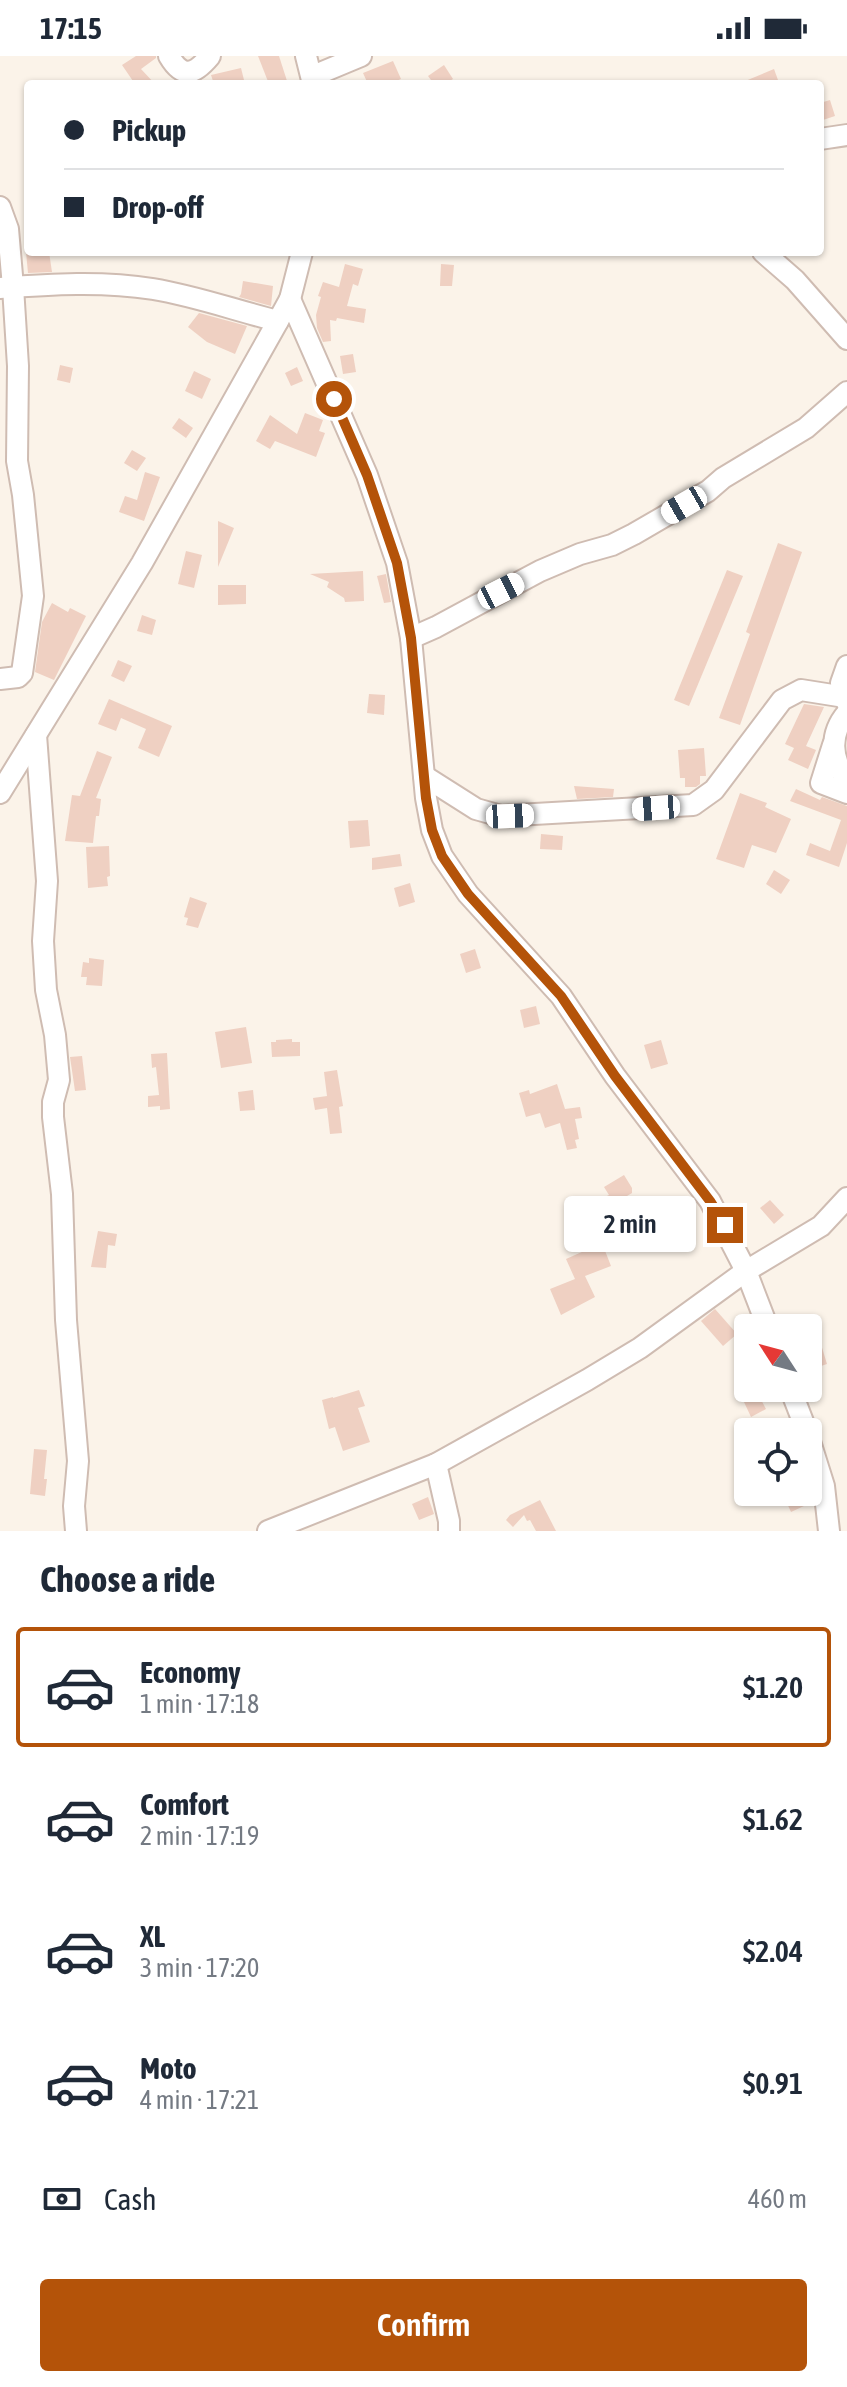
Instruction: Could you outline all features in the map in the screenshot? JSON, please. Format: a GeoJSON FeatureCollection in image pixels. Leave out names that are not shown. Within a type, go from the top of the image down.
{"type":"FeatureCollection","features":[{"type":"Feature","properties":{"kind":"street"},"geometry":{"type":"LineString","coordinates":[[169,56],[176,67],[191,72],[198,70],[210,56]]}},
{"type":"Feature","properties":{"kind":"street"},"geometry":{"type":"LineString","coordinates":[[310,72],[361,56]]}},
{"type":"Feature","properties":{"kind":"street"},"geometry":{"type":"LineString","coordinates":[[824,138],[847,135]]}},
{"type":"Feature","properties":{"kind":"street"},"geometry":{"type":"LineString","coordinates":[[0,207],[8,229],[7,288],[18,366],[17,461],[33,596],[22,673],[18,677],[0,679]]}},
{"type":"Feature","properties":{"kind":"street"},"geometry":{"type":"LineString","coordinates":[[0,793],[142,563],[278,321],[290,299],[301,256]]}},
{"type":"Feature","properties":{"kind":"street"},"geometry":{"type":"LineString","coordinates":[[768,256],[795,280],[847,339]]}},
{"type":"Feature","properties":{"kind":"street"},"geometry":{"type":"LineString","coordinates":[[7,288],[55,284],[152,289],[278,321]]}},
{"type":"Feature","properties":{"kind":"street"},"geometry":{"type":"LineString","coordinates":[[290,299],[367,475],[397,563],[411,638],[432,830],[442,856],[453,875],[561,996],[615,1076],[710,1201],[725,1225],[763,1314]]}},
{"type":"Feature","properties":{"kind":"street"},"geometry":{"type":"LineString","coordinates":[[411,638],[540,571],[634,534],[806,428],[847,392]]}},
{"type":"Feature","properties":{"kind":"street"},"geometry":{"type":"LineString","coordinates":[[847,666],[841,683],[846,705],[821,783],[847,793]]}},
{"type":"Feature","properties":{"kind":"street"},"geometry":{"type":"LineString","coordinates":[[424,776],[476,809],[501,816],[693,805],[714,790],[782,700],[801,690],[846,705]]}},
{"type":"Feature","properties":{"kind":"street"},"geometry":{"type":"LineString","coordinates":[[36,735],[47,881],[43,941],[46,990],[55,1035],[59,1080],[53,1102],[53,1117],[62,1194],[66,1320],[78,1461],[74,1506],[76,1531]]}},
{"type":"Feature","properties":{"kind":"street"},"geometry":{"type":"LineString","coordinates":[[834,742],[839,768],[847,780]]}},
{"type":"Feature","properties":{"kind":"street"},"geometry":{"type":"LineString","coordinates":[[268,1531],[436,1464],[613,1364],[705,1303],[746,1271],[821,1226],[847,1198]]}},
{"type":"Feature","properties":{"kind":"street"},"geometry":{"type":"LineString","coordinates":[[436,1464],[449,1531]]}},
{"type":"Feature","properties":{"kind":"street"},"geometry":{"type":"LineString","coordinates":[[822,1480],[829,1531]]}},
{"type":"Feature","properties":{"kind":"building"},"geometry":{"type":"Polygon","coordinates":[[[136,56],[156,56],[141,69],[151,80],[132,80],[122,65],[136,56]]]}},
{"type":"Feature","properties":{"kind":"building"},"geometry":{"type":"Polygon","coordinates":[[[258,56],[279,56],[287,80],[267,80],[258,56]]]}},
{"type":"Feature","properties":{"kind":"building"},"geometry":{"type":"Polygon","coordinates":[[[393,61],[401,79],[366,80],[363,73],[393,61]]]}},
{"type":"Feature","properties":{"kind":"building"},"geometry":{"type":"Polygon","coordinates":[[[444,65],[453,79],[431,80],[428,76],[444,65]]]}},
{"type":"Feature","properties":{"kind":"building"},"geometry":{"type":"Polygon","coordinates":[[[241,68],[244,80],[213,80],[211,75],[241,68]]]}},
{"type":"Feature","properties":{"kind":"building"},"geometry":{"type":"Polygon","coordinates":[[[774,69],[778,80],[748,80],[774,69]]]}},
{"type":"Feature","properties":{"kind":"building"},"geometry":{"type":"Polygon","coordinates":[[[830,100],[835,116],[824,120],[824,102],[830,100]]]}},
{"type":"Feature","properties":{"kind":"building"},"geometry":{"type":"Polygon","coordinates":[[[26,256],[50,256],[52,272],[28,273],[26,256]]]}},
{"type":"Feature","properties":{"kind":"building"},"geometry":{"type":"Polygon","coordinates":[[[345,264],[363,269],[358,286],[353,284],[347,306],[366,309],[364,323],[337,318],[336,321],[330,320],[331,341],[323,342],[317,328],[316,315],[321,297],[318,296],[323,282],[339,287],[345,264]]]}},
{"type":"Feature","properties":{"kind":"building"},"geometry":{"type":"Polygon","coordinates":[[[441,264],[454,265],[452,286],[440,286],[441,264]]]}},
{"type":"Feature","properties":{"kind":"building"},"geometry":{"type":"Polygon","coordinates":[[[243,281],[273,286],[271,306],[239,297],[243,281]]]}},
{"type":"Feature","properties":{"kind":"building"},"geometry":{"type":"Polygon","coordinates":[[[199,313],[247,326],[235,354],[207,342],[188,327],[199,313]]]}},
{"type":"Feature","properties":{"kind":"building"},"geometry":{"type":"Polygon","coordinates":[[[353,354],[356,372],[343,374],[340,356],[353,354]]]}},
{"type":"Feature","properties":{"kind":"building"},"geometry":{"type":"Polygon","coordinates":[[[60,365],[73,368],[70,383],[57,380],[60,365]]]}},
{"type":"Feature","properties":{"kind":"building"},"geometry":{"type":"Polygon","coordinates":[[[297,367],[303,381],[291,386],[285,373],[297,367]]]}},
{"type":"Feature","properties":{"kind":"building"},"geometry":{"type":"Polygon","coordinates":[[[194,371],[211,379],[202,399],[185,391],[194,371]]]}},
{"type":"Feature","properties":{"kind":"building"},"geometry":{"type":"Polygon","coordinates":[[[305,413],[323,420],[319,431],[325,433],[316,457],[275,441],[270,449],[256,441],[270,415],[297,434],[305,413]]]}},
{"type":"Feature","properties":{"kind":"building"},"geometry":{"type":"Polygon","coordinates":[[[179,418],[193,428],[186,438],[172,428],[179,418]]]}},
{"type":"Feature","properties":{"kind":"building"},"geometry":{"type":"Polygon","coordinates":[[[132,450],[146,458],[137,471],[124,463],[132,450]]]}},
{"type":"Feature","properties":{"kind":"building"},"geometry":{"type":"Polygon","coordinates":[[[145,472],[160,477],[144,521],[119,512],[125,496],[137,500],[145,472]]]}},
{"type":"Feature","properties":{"kind":"building"},"geometry":{"type":"Polygon","coordinates":[[[218,521],[234,528],[218,567],[218,521]]]}},
{"type":"Feature","properties":{"kind":"building"},"geometry":{"type":"Polygon","coordinates":[[[778,543],[802,552],[740,725],[719,718],[750,634],[746,632],[778,543]]]}},
{"type":"Feature","properties":{"kind":"building"},"geometry":{"type":"Polygon","coordinates":[[[186,551],[202,555],[194,588],[178,584],[186,551]]]}},
{"type":"Feature","properties":{"kind":"building"},"geometry":{"type":"Polygon","coordinates":[[[727,570],[743,576],[689,706],[674,700],[727,570]]]}},
{"type":"Feature","properties":{"kind":"building"},"geometry":{"type":"Polygon","coordinates":[[[363,571],[364,601],[345,602],[344,598],[327,587],[329,582],[310,574],[363,571]]]}},
{"type":"Feature","properties":{"kind":"building"},"geometry":{"type":"Polygon","coordinates":[[[386,574],[391,602],[384,603],[377,576],[386,574]]]}},
{"type":"Feature","properties":{"kind":"building"},"geometry":{"type":"Polygon","coordinates":[[[218,585],[246,585],[246,604],[218,605],[218,585]]]}},
{"type":"Feature","properties":{"kind":"building"},"geometry":{"type":"Polygon","coordinates":[[[52,603],[68,612],[70,608],[86,616],[54,680],[35,672],[42,622],[52,603]]]}},
{"type":"Feature","properties":{"kind":"building"},"geometry":{"type":"Polygon","coordinates":[[[142,615],[156,620],[152,635],[137,631],[142,615]]]}},
{"type":"Feature","properties":{"kind":"building"},"geometry":{"type":"Polygon","coordinates":[[[118,660],[132,666],[124,682],[111,676],[118,660]]]}},
{"type":"Feature","properties":{"kind":"building"},"geometry":{"type":"Polygon","coordinates":[[[369,694],[385,695],[384,715],[367,713],[369,694]]]}},
{"type":"Feature","properties":{"kind":"building"},"geometry":{"type":"Polygon","coordinates":[[[109,699],[172,726],[159,757],[138,748],[146,729],[121,718],[116,731],[98,724],[109,699]]]}},
{"type":"Feature","properties":{"kind":"building"},"geometry":{"type":"Polygon","coordinates":[[[804,704],[824,707],[806,746],[816,750],[808,769],[788,760],[794,748],[785,744],[804,704]]]}},
{"type":"Feature","properties":{"kind":"building"},"geometry":{"type":"Polygon","coordinates":[[[704,748],[706,776],[700,776],[700,784],[696,787],[685,787],[685,778],[680,778],[678,750],[704,748]]]}},
{"type":"Feature","properties":{"kind":"building"},"geometry":{"type":"Polygon","coordinates":[[[97,751],[112,757],[96,798],[101,799],[93,843],[65,841],[72,795],[80,796],[97,751]]]}},
{"type":"Feature","properties":{"kind":"building"},"geometry":{"type":"Polygon","coordinates":[[[574,786],[614,789],[613,797],[577,799],[574,786]]]}},
{"type":"Feature","properties":{"kind":"building"},"geometry":{"type":"Polygon","coordinates":[[[796,789],[820,800],[822,797],[847,806],[847,843],[839,867],[806,855],[810,843],[830,851],[841,820],[790,801],[796,789]]]}},
{"type":"Feature","properties":{"kind":"building"},"geometry":{"type":"Polygon","coordinates":[[[740,793],[767,803],[765,807],[791,819],[776,853],[752,845],[744,868],[716,859],[740,793]]]}},
{"type":"Feature","properties":{"kind":"building"},"geometry":{"type":"Polygon","coordinates":[[[368,820],[370,846],[350,848],[348,821],[368,820]]]}},
{"type":"Feature","properties":{"kind":"building"},"geometry":{"type":"Polygon","coordinates":[[[541,834],[563,836],[562,850],[540,849],[541,834]]]}},
{"type":"Feature","properties":{"kind":"building"},"geometry":{"type":"Polygon","coordinates":[[[109,846],[108,886],[88,888],[86,847],[109,846]]]}},
{"type":"Feature","properties":{"kind":"building"},"geometry":{"type":"Polygon","coordinates":[[[400,854],[402,866],[372,870],[372,858],[400,854]]]}},
{"type":"Feature","properties":{"kind":"building"},"geometry":{"type":"Polygon","coordinates":[[[774,870],[790,880],[781,894],[766,884],[774,870]]]}},
{"type":"Feature","properties":{"kind":"building"},"geometry":{"type":"Polygon","coordinates":[[[410,883],[415,902],[399,907],[394,888],[410,883]]]}},
{"type":"Feature","properties":{"kind":"building"},"geometry":{"type":"Polygon","coordinates":[[[190,897],[207,903],[198,928],[186,925],[188,918],[184,917],[190,897]]]}},
{"type":"Feature","properties":{"kind":"building"},"geometry":{"type":"Polygon","coordinates":[[[475,949],[481,968],[466,973],[460,954],[475,949]]]}},
{"type":"Feature","properties":{"kind":"building"},"geometry":{"type":"Polygon","coordinates":[[[89,958],[104,960],[102,986],[86,985],[87,977],[81,977],[83,962],[89,963],[89,958]]]}},
{"type":"Feature","properties":{"kind":"building"},"geometry":{"type":"Polygon","coordinates":[[[536,1006],[540,1024],[524,1028],[520,1010],[536,1006]]]}},
{"type":"Feature","properties":{"kind":"building"},"geometry":{"type":"Polygon","coordinates":[[[246,1027],[252,1063],[221,1068],[215,1032],[246,1027]]]}},
{"type":"Feature","properties":{"kind":"building"},"geometry":{"type":"Polygon","coordinates":[[[292,1039],[292,1042],[300,1042],[300,1056],[272,1057],[271,1042],[292,1039]]]}},
{"type":"Feature","properties":{"kind":"building"},"geometry":{"type":"Polygon","coordinates":[[[661,1040],[668,1064],[651,1069],[644,1045],[661,1040]]]}},
{"type":"Feature","properties":{"kind":"building"},"geometry":{"type":"Polygon","coordinates":[[[167,1053],[170,1109],[160,1110],[160,1106],[148,1107],[148,1096],[159,1095],[156,1067],[152,1068],[151,1054],[167,1053]]]}},
{"type":"Feature","properties":{"kind":"building"},"geometry":{"type":"Polygon","coordinates":[[[82,1056],[86,1090],[75,1091],[70,1057],[82,1056]]]}},
{"type":"Feature","properties":{"kind":"building"},"geometry":{"type":"Polygon","coordinates":[[[337,1070],[343,1106],[339,1107],[342,1133],[330,1134],[327,1108],[315,1110],[313,1098],[327,1096],[324,1072],[337,1070]]]}},
{"type":"Feature","properties":{"kind":"building"},"geometry":{"type":"Polygon","coordinates":[[[557,1084],[565,1109],[580,1107],[582,1118],[575,1119],[579,1139],[575,1140],[577,1148],[567,1150],[560,1123],[545,1128],[540,1113],[526,1117],[519,1093],[529,1090],[530,1094],[557,1084]]]}},
{"type":"Feature","properties":{"kind":"building"},"geometry":{"type":"Polygon","coordinates":[[[253,1090],[255,1110],[240,1111],[238,1092],[253,1090]]]}},
{"type":"Feature","properties":{"kind":"building"},"geometry":{"type":"Polygon","coordinates":[[[624,1175],[632,1193],[597,1214],[592,1203],[609,1195],[604,1187],[624,1175]]]}},
{"type":"Feature","properties":{"kind":"building"},"geometry":{"type":"Polygon","coordinates":[[[673,1196],[679,1211],[664,1218],[658,1202],[673,1196]]]}},
{"type":"Feature","properties":{"kind":"building"},"geometry":{"type":"Polygon","coordinates":[[[770,1200],[784,1215],[774,1224],[760,1208],[770,1200]]]}},
{"type":"Feature","properties":{"kind":"building"},"geometry":{"type":"Polygon","coordinates":[[[98,1231],[117,1234],[115,1246],[108,1245],[106,1268],[91,1267],[98,1231]]]}},
{"type":"Feature","properties":{"kind":"building"},"geometry":{"type":"Polygon","coordinates":[[[602,1243],[611,1266],[585,1276],[595,1297],[561,1315],[550,1289],[575,1279],[566,1259],[602,1243]]]}},
{"type":"Feature","properties":{"kind":"building"},"geometry":{"type":"Polygon","coordinates":[[[715,1309],[734,1331],[734,1337],[723,1346],[701,1321],[715,1309]]]}},
{"type":"Feature","properties":{"kind":"building"},"geometry":{"type":"Polygon","coordinates":[[[822,1348],[827,1364],[822,1366],[822,1348]]]}},
{"type":"Feature","properties":{"kind":"building"},"geometry":{"type":"Polygon","coordinates":[[[359,1390],[365,1406],[358,1408],[370,1442],[343,1451],[335,1427],[329,1429],[322,1400],[359,1390]]]}},
{"type":"Feature","properties":{"kind":"building"},"geometry":{"type":"Polygon","coordinates":[[[744,1402],[762,1402],[766,1409],[751,1417],[744,1402]]]}},
{"type":"Feature","properties":{"kind":"building"},"geometry":{"type":"Polygon","coordinates":[[[34,1449],[47,1450],[45,1496],[30,1494],[34,1449]]]}},
{"type":"Feature","properties":{"kind":"building"},"geometry":{"type":"Polygon","coordinates":[[[428,1497],[434,1514],[419,1520],[412,1504],[428,1497]]]}},
{"type":"Feature","properties":{"kind":"building"},"geometry":{"type":"Polygon","coordinates":[[[540,1500],[556,1531],[536,1531],[524,1515],[513,1527],[506,1520],[510,1515],[540,1500]]]}},
{"type":"Feature","properties":{"kind":"building"},"geometry":{"type":"Polygon","coordinates":[[[788,1506],[804,1506],[791,1512],[788,1506]]]}},
{"type":"Feature","properties":{"kind":"route"},"geometry":{"type":"LineString","coordinates":[[334,399],[367,475],[397,563],[411,638],[426,798],[432,830],[442,856],[468,894],[561,996],[615,1076],[725,1225]]}}]}
